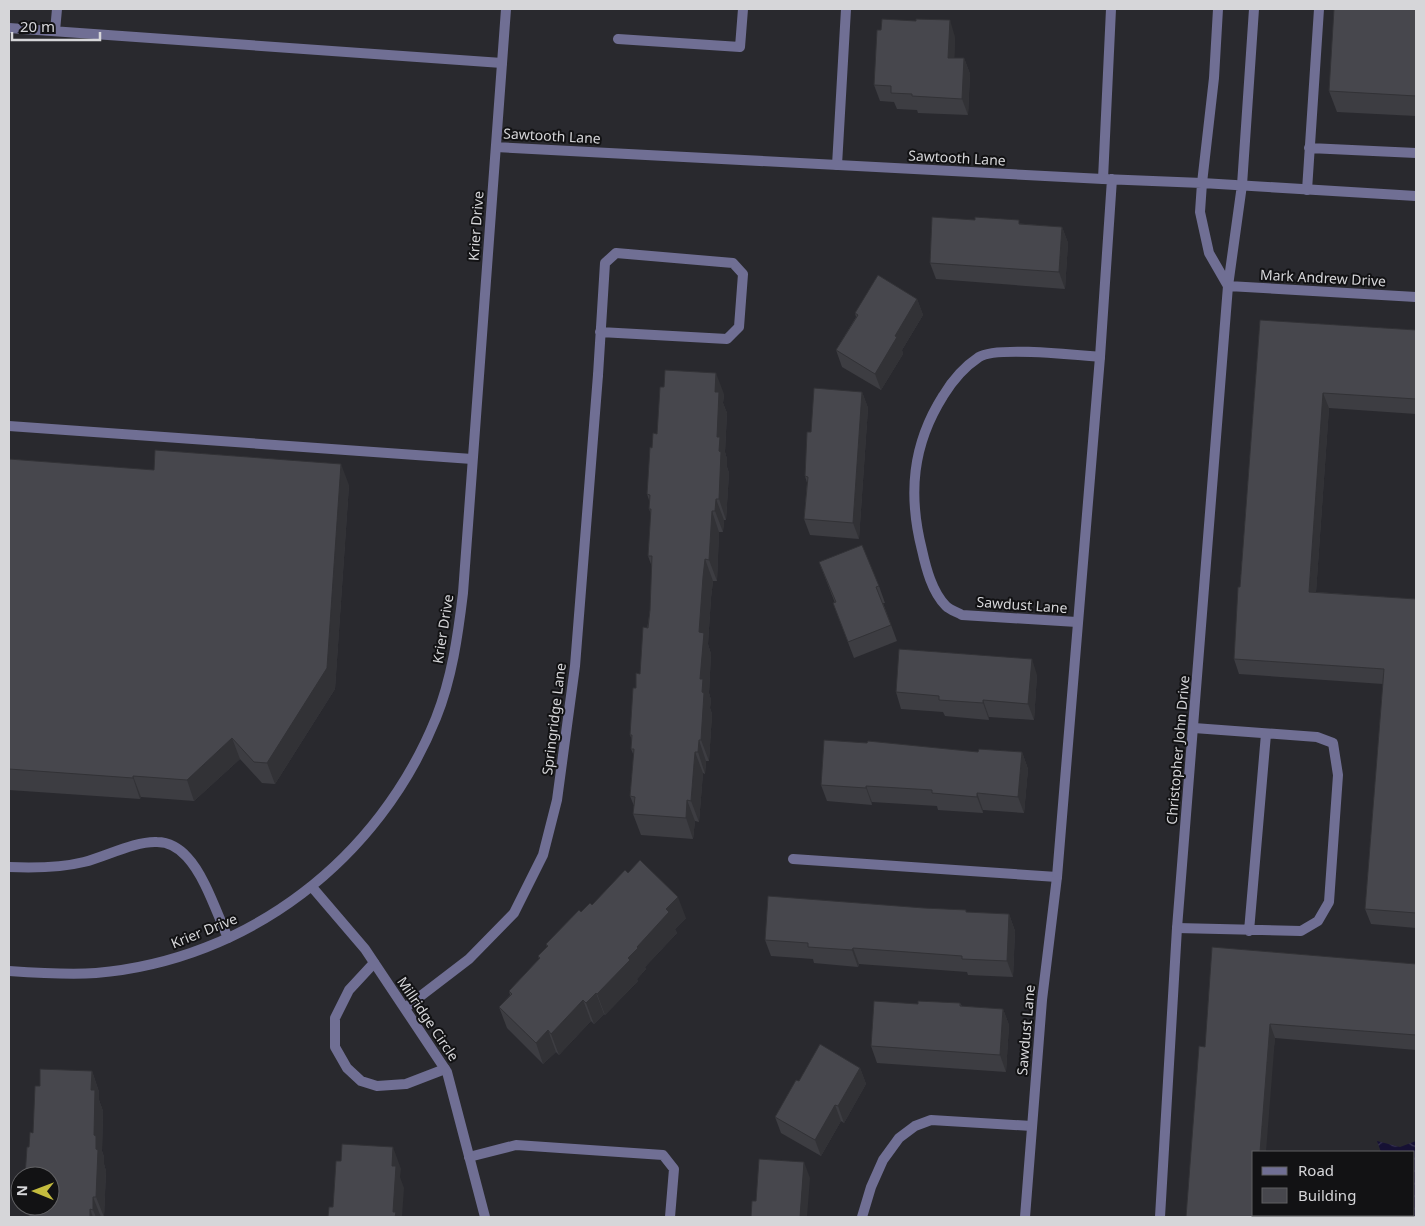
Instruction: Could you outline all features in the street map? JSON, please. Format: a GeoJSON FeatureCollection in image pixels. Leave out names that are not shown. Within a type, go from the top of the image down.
{"type":"FeatureCollection","features":[{"type":"Feature","properties":{"kind":"street"},"geometry":{"type":"LineString","coordinates":[[55,31],[57,9]]}},
{"type":"Feature","properties":{"kind":"street","name":"Krier Drive"},"geometry":{"type":"LineString","coordinates":[[9,971],[81,973],[123,969],[171,959],[228,938],[279,910],[312,887],[353,848],[390,802],[414,764],[436,718],[452,667],[460,616],[506,9]]}},
{"type":"Feature","properties":{"kind":"street"},"geometry":{"type":"LineString","coordinates":[[618,39],[740,47],[743,9]]}},
{"type":"Feature","properties":{"kind":"street"},"geometry":{"type":"LineString","coordinates":[[837,165],[846,9]]}},
{"type":"Feature","properties":{"kind":"street","name":"Sawdust Lane"},"geometry":{"type":"LineString","coordinates":[[1025,1217],[1042,1000],[1057,877],[1100,357],[1108,179],[1111,9]]}},
{"type":"Feature","properties":{"kind":"street"},"geometry":{"type":"LineString","coordinates":[[1218,9],[1214,78],[1200,212],[1209,254],[1228,286]]}},
{"type":"Feature","properties":{"kind":"street","name":"Christopher John Drive"},"geometry":{"type":"LineString","coordinates":[[1160,1217],[1177,928],[1228,286],[1242,185],[1254,9]]}},
{"type":"Feature","properties":{"kind":"street"},"geometry":{"type":"LineString","coordinates":[[1306,190],[1319,9]]}},
{"type":"Feature","properties":{"kind":"street"},"geometry":{"type":"LineString","coordinates":[[9,28],[502,63]]}},
{"type":"Feature","properties":{"kind":"street","name":"Sawtooth Lane"},"geometry":{"type":"LineString","coordinates":[[496,147],[1108,179],[1202,182],[1416,196]]}},
{"type":"Feature","properties":{"kind":"street"},"geometry":{"type":"LineString","coordinates":[[1309,148],[1416,153]]}},
{"type":"Feature","properties":{"kind":"street","name":"Springridge Lane"},"geometry":{"type":"LineString","coordinates":[[405,1008],[469,960],[514,913],[543,855],[557,800],[575,666],[605,263],[616,253],[733,263],[743,274],[739,327],[727,339],[600,332]]}},
{"type":"Feature","properties":{"kind":"street","name":"Mark Andrew Drive"},"geometry":{"type":"LineString","coordinates":[[1228,286],[1416,297]]}},
{"type":"Feature","properties":{"kind":"street","name":"Sawdust Lane"},"geometry":{"type":"LineString","coordinates":[[1077,622],[962,615],[946,606],[934,589],[916,527],[914,493],[916,459],[924,432],[937,405],[954,379],[980,356],[999,351],[1100,357]]}},
{"type":"Feature","properties":{"kind":"street"},"geometry":{"type":"LineString","coordinates":[[9,426],[472,459]]}},
{"type":"Feature","properties":{"kind":"street"},"geometry":{"type":"LineString","coordinates":[[1177,928],[1301,931],[1318,921],[1329,902],[1338,775],[1333,743],[1317,737],[1194,728]]}},
{"type":"Feature","properties":{"kind":"street"},"geometry":{"type":"LineString","coordinates":[[1249,931],[1266,734]]}},
{"type":"Feature","properties":{"kind":"street"},"geometry":{"type":"LineString","coordinates":[[9,867],[50,867],[74,864],[148,842],[169,844],[178,849],[194,865],[228,938]]}},
{"type":"Feature","properties":{"kind":"street"},"geometry":{"type":"LineString","coordinates":[[793,859],[1057,877]]}},
{"type":"Feature","properties":{"kind":"street","name":"Millridge Circle"},"geometry":{"type":"LineString","coordinates":[[312,887],[365,950],[445,1069],[485,1217]]}},
{"type":"Feature","properties":{"kind":"street"},"geometry":{"type":"LineString","coordinates":[[374,963],[349,990],[335,1018],[335,1047],[347,1068],[361,1081],[377,1086],[406,1084],[445,1069]]}},
{"type":"Feature","properties":{"kind":"street"},"geometry":{"type":"LineString","coordinates":[[862,1217],[871,1187],[883,1160],[899,1138],[915,1126],[931,1120],[1032,1126]]}},
{"type":"Feature","properties":{"kind":"street"},"geometry":{"type":"LineString","coordinates":[[469,1157],[516,1145],[663,1155],[674,1169],[670,1217]]}},
{"type":"Feature","properties":{"kind":"water"},"geometry":{"type":"Polygon","coordinates":[[[1377,1141],[1400,1147],[1416,1141],[1416,1217],[1359,1217],[1415,1216],[1415,1151],[1381,1151],[1377,1141]]]}},
{"type":"Feature","properties":{"kind":"building"},"geometry":{"type":"Polygon","coordinates":[[[1334,9],[1416,9],[1416,96],[1329,91],[1334,9]]]}},
{"type":"Feature","properties":{"kind":"building"},"geometry":{"type":"Polygon","coordinates":[[[882,19],[950,20],[948,58],[964,58],[962,99],[891,93],[891,86],[874,85],[877,30],[881,30],[882,19]]]}},
{"type":"Feature","properties":{"kind":"building"},"geometry":{"type":"Polygon","coordinates":[[[932,217],[975,220],[975,217],[1019,220],[1019,224],[1062,227],[1059,272],[930,263],[932,217]]]}},
{"type":"Feature","properties":{"kind":"building"},"geometry":{"type":"Polygon","coordinates":[[[878,275],[917,299],[875,374],[836,350],[858,315],[855,313],[878,275]]]}},
{"type":"Feature","properties":{"kind":"building"},"geometry":{"type":"Polygon","coordinates":[[[1260,320],[1416,330],[1416,399],[1323,393],[1309,592],[1416,599],[1416,913],[1365,909],[1384,669],[1234,659],[1238,587],[1240,587],[1260,320]]]}},
{"type":"Feature","properties":{"kind":"building"},"geometry":{"type":"Polygon","coordinates":[[[665,370],[716,373],[715,392],[719,392],[717,437],[720,437],[719,451],[721,452],[719,499],[716,499],[715,511],[712,511],[709,560],[705,559],[699,632],[704,633],[700,679],[703,679],[702,692],[704,693],[701,740],[699,740],[698,752],[695,752],[691,801],[687,800],[686,818],[633,814],[635,797],[630,796],[634,749],[631,749],[632,735],[630,735],[633,688],[636,688],[636,673],[640,674],[643,627],[648,628],[650,610],[652,556],[648,556],[651,509],[649,509],[650,495],[647,494],[650,447],[652,448],[653,433],[657,434],[660,387],[664,387],[665,370]]]}},
{"type":"Feature","properties":{"kind":"building"},"geometry":{"type":"Polygon","coordinates":[[[814,388],[862,392],[853,523],[804,519],[808,477],[805,476],[807,432],[811,432],[814,388]]]}},
{"type":"Feature","properties":{"kind":"building"},"geometry":{"type":"Polygon","coordinates":[[[155,450],[341,464],[327,668],[267,763],[254,762],[232,738],[187,780],[9,769],[9,459],[154,470],[155,450]]]}},
{"type":"Feature","properties":{"kind":"building"},"geometry":{"type":"Polygon","coordinates":[[[862,545],[879,586],[876,587],[891,625],[848,642],[833,603],[836,602],[819,562],[862,545]]]}},
{"type":"Feature","properties":{"kind":"building"},"geometry":{"type":"Polygon","coordinates":[[[899,649],[1032,659],[1028,704],[983,700],[983,703],[939,700],[939,696],[896,692],[899,649]]]}},
{"type":"Feature","properties":{"kind":"building"},"geometry":{"type":"Polygon","coordinates":[[[824,740],[867,743],[868,741],[978,752],[979,749],[1022,752],[1018,797],[977,793],[977,797],[932,793],[932,790],[821,785],[824,740]]]}},
{"type":"Feature","properties":{"kind":"building"},"geometry":{"type":"Polygon","coordinates":[[[640,860],[678,897],[666,909],[669,912],[628,958],[630,960],[597,994],[586,1003],[583,1000],[551,1034],[548,1030],[536,1043],[499,1007],[512,994],[509,991],[540,958],[538,956],[548,946],[546,944],[579,910],[581,912],[590,903],[592,905],[625,870],[628,873],[640,860]]]}},
{"type":"Feature","properties":{"kind":"building"},"geometry":{"type":"Polygon","coordinates":[[[768,896],[1009,914],[1007,961],[962,959],[962,956],[853,948],[852,950],[808,947],[808,943],[765,940],[768,896]]]}},
{"type":"Feature","properties":{"kind":"building"},"geometry":{"type":"Polygon","coordinates":[[[1212,947],[1416,964],[1416,1035],[1270,1024],[1260,1151],[1252,1151],[1252,1216],[1255,1217],[1186,1217],[1199,1046],[1205,1047],[1212,947]]]}},
{"type":"Feature","properties":{"kind":"building"},"geometry":{"type":"Polygon","coordinates":[[[874,1001],[918,1004],[918,1001],[960,1003],[960,1006],[1003,1009],[1000,1055],[871,1046],[874,1001]]]}},
{"type":"Feature","properties":{"kind":"building"},"geometry":{"type":"Polygon","coordinates":[[[820,1044],[860,1068],[838,1106],[835,1105],[815,1140],[775,1117],[796,1080],[799,1081],[820,1044]]]}},
{"type":"Feature","properties":{"kind":"building"},"geometry":{"type":"Polygon","coordinates":[[[40,1069],[92,1071],[91,1090],[95,1090],[94,1135],[96,1136],[96,1149],[98,1150],[96,1197],[93,1197],[93,1210],[90,1209],[90,1217],[29,1217],[60,1216],[60,1166],[26,1166],[30,1132],[33,1133],[35,1086],[40,1086],[40,1069]]]}},
{"type":"Feature","properties":{"kind":"building"},"geometry":{"type":"Polygon","coordinates":[[[342,1144],[393,1147],[392,1166],[396,1166],[393,1212],[396,1212],[395,1217],[328,1217],[329,1207],[333,1207],[336,1161],[341,1161],[342,1144]]]}},
{"type":"Feature","properties":{"kind":"building"},"geometry":{"type":"Polygon","coordinates":[[[759,1159],[804,1162],[800,1217],[751,1217],[752,1201],[756,1201],[759,1159]]]}}]}
